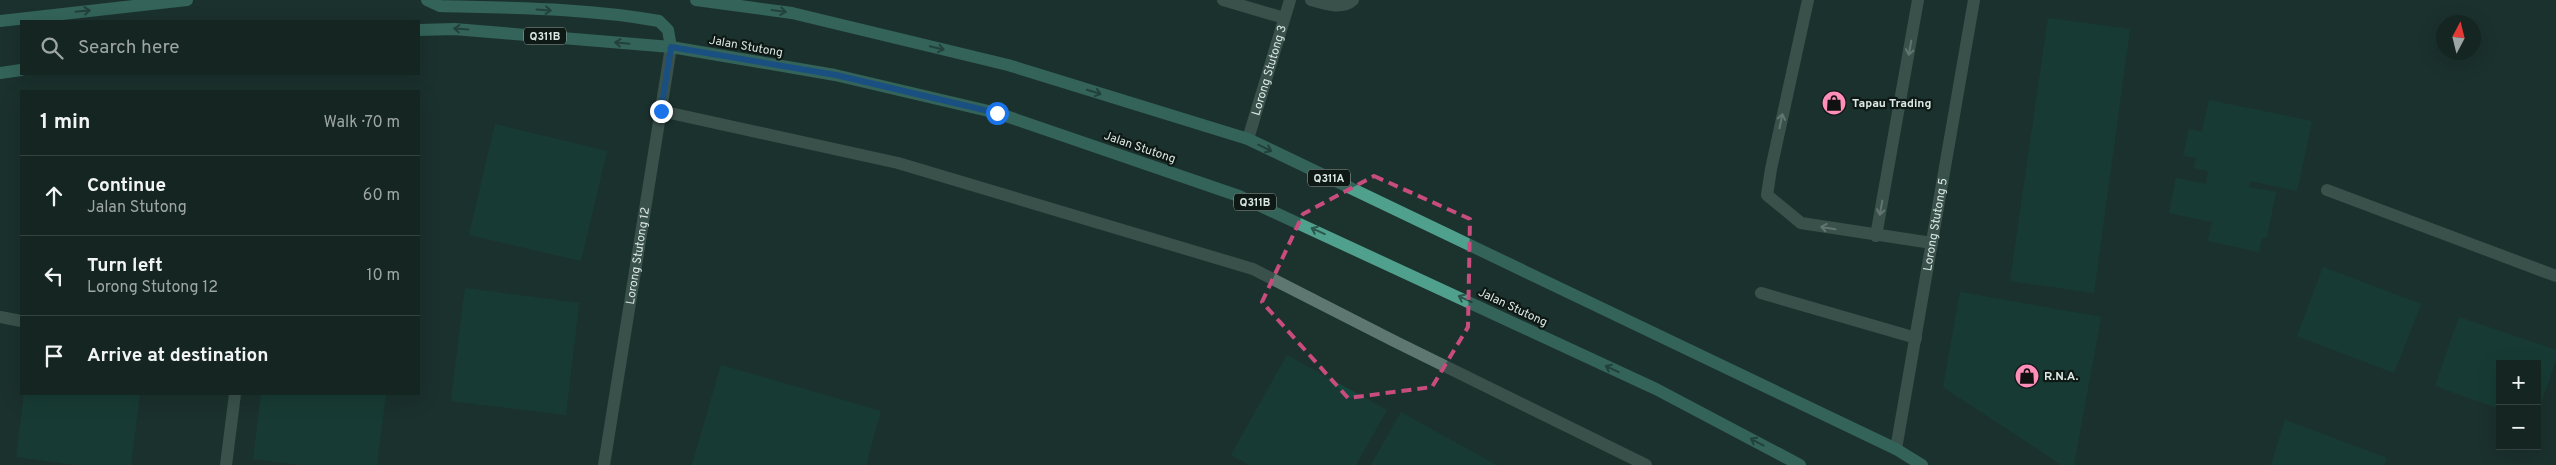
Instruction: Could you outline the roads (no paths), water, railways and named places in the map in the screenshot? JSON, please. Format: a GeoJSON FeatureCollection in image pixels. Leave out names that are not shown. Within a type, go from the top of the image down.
{"type":"FeatureCollection","features":[{"type":"Feature","properties":{"kind":"main road"},"geometry":{"type":"LineString","coordinates":[[0,21],[155,2],[187,0]]}},
{"type":"Feature","properties":{"kind":"main road"},"geometry":{"type":"LineString","coordinates":[[427,0],[440,6],[599,13],[659,21],[668,30],[671,47]]}},
{"type":"Feature","properties":{"kind":"main road","name":"Q311A"},"geometry":{"type":"LineString","coordinates":[[696,0],[792,13],[1008,66],[1248,139],[1896,449],[1922,465]]}},
{"type":"Feature","properties":{"kind":"main road","name":"Jalan Stutong"},"geometry":{"type":"LineString","coordinates":[[420,30],[454,28],[671,47],[836,75],[997,113],[1239,196],[1656,389],[1800,465]]}},
{"type":"Feature","properties":{"kind":"main road"},"geometry":{"type":"LineString","coordinates":[[0,73],[20,70]]}},
{"type":"Feature","properties":{"kind":"street"},"geometry":{"type":"LineString","coordinates":[[1223,0],[1284,18]]}},
{"type":"Feature","properties":{"kind":"street","name":"Lorong Stutong 3"},"geometry":{"type":"LineString","coordinates":[[1248,139],[1290,0]]}},
{"type":"Feature","properties":{"kind":"street"},"geometry":{"type":"LineString","coordinates":[[1311,0],[1328,5],[1348,4],[1353,0]]}},
{"type":"Feature","properties":{"kind":"street"},"geometry":{"type":"LineString","coordinates":[[1808,0],[1770,169],[1767,195],[1801,223],[1876,236],[1932,243]]}},
{"type":"Feature","properties":{"kind":"street"},"geometry":{"type":"LineString","coordinates":[[1876,236],[1918,0]]}},
{"type":"Feature","properties":{"kind":"street","name":"Lorong Stutong 5"},"geometry":{"type":"LineString","coordinates":[[1896,449],[1974,0]]}},
{"type":"Feature","properties":{"kind":"street","name":"Lorong Stutong 12"},"geometry":{"type":"LineString","coordinates":[[604,465],[671,47]]}},
{"type":"Feature","properties":{"kind":"street"},"geometry":{"type":"LineString","coordinates":[[661,111],[898,163],[1253,268],[1394,341],[1646,465]]}},
{"type":"Feature","properties":{"kind":"street"},"geometry":{"type":"LineString","coordinates":[[2327,190],[2556,276]]}},
{"type":"Feature","properties":{"kind":"street"},"geometry":{"type":"LineString","coordinates":[[1761,292],[1916,338]]}},
{"type":"Feature","properties":{"kind":"street"},"geometry":{"type":"LineString","coordinates":[[0,317],[20,321]]}},
{"type":"Feature","properties":{"kind":"street"},"geometry":{"type":"LineString","coordinates":[[226,465],[235,395]]}},
{"type":"Feature","properties":{"kind":"place","name":"Tapau Trading"},"geometry":{"type":"Point","coordinates":[1834,103]}},
{"type":"Feature","properties":{"kind":"place","name":"R.N.A."},"geometry":{"type":"Point","coordinates":[2027,376]}}]}
